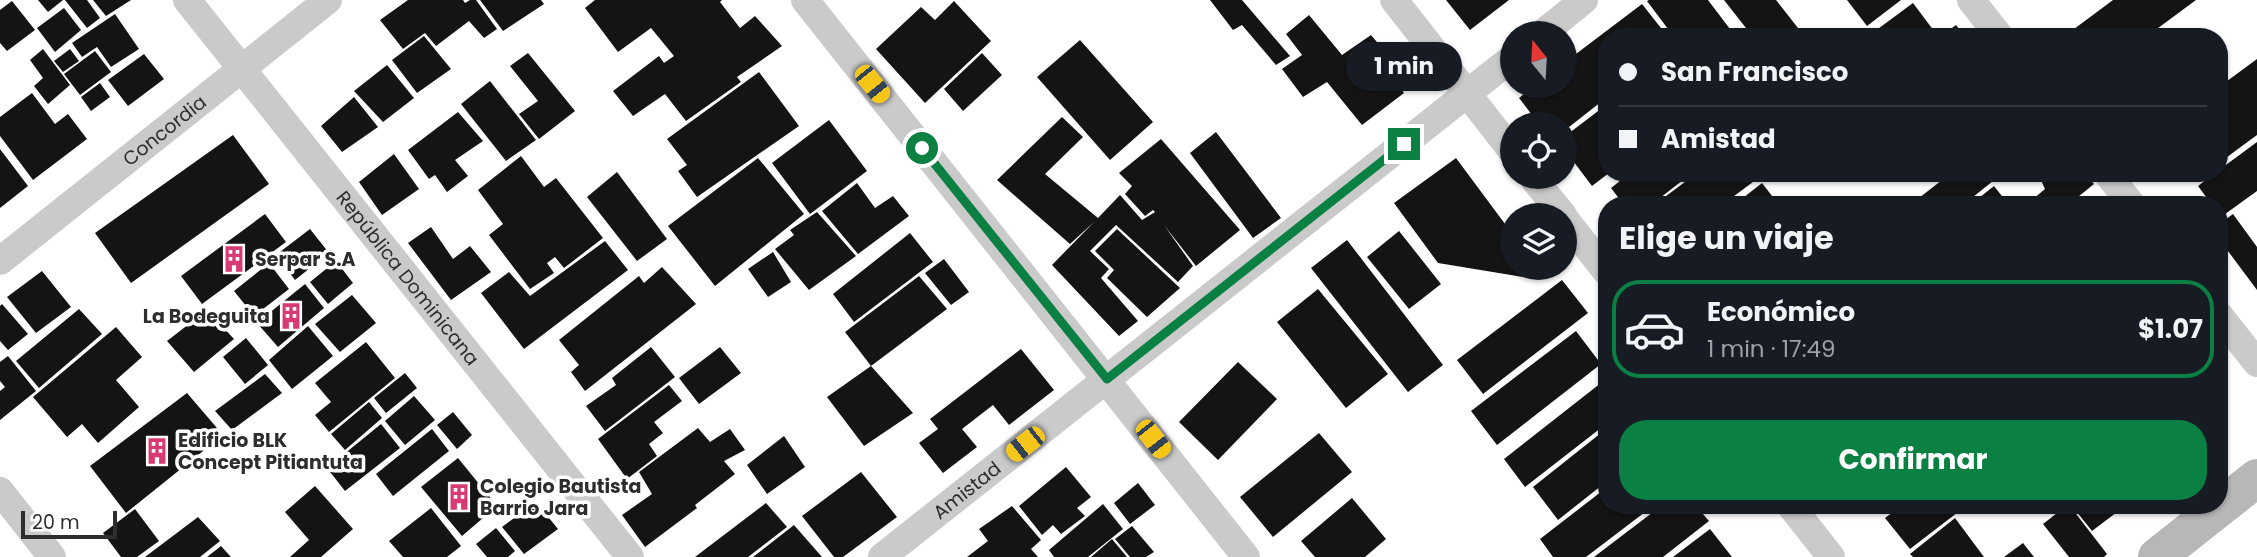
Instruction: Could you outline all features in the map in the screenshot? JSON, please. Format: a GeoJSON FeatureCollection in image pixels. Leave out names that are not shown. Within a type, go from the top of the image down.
{"type":"FeatureCollection","features":[{"type":"Feature","properties":{"kind":"street","name":"República Dominicana"},"geometry":{"type":"LineString","coordinates":[[187,0],[630,557]]}},
{"type":"Feature","properties":{"kind":"street","name":"Concordia"},"geometry":{"type":"LineString","coordinates":[[0,261],[328,0]]}},
{"type":"Feature","properties":{"kind":"street"},"geometry":{"type":"LineString","coordinates":[[805,0],[1246,557]]}},
{"type":"Feature","properties":{"kind":"street"},"geometry":{"type":"LineString","coordinates":[[1394,0],[1500,135]]}},
{"type":"Feature","properties":{"kind":"street"},"geometry":{"type":"LineString","coordinates":[[1558,21],[1584,0]]}},
{"type":"Feature","properties":{"kind":"street"},"geometry":{"type":"LineString","coordinates":[[1971,0],[1993,28]]}},
{"type":"Feature","properties":{"kind":"street","name":"Amistad"},"geometry":{"type":"LineString","coordinates":[[882,557],[1500,68]]}},
{"type":"Feature","properties":{"kind":"street"},"geometry":{"type":"LineString","coordinates":[[2114,182],[2125,196]]}},
{"type":"Feature","properties":{"kind":"street"},"geometry":{"type":"LineString","coordinates":[[1542,189],[1553,203]]}},
{"type":"Feature","properties":{"kind":"street"},"geometry":{"type":"LineString","coordinates":[[1577,233],[1598,261]]}},
{"type":"Feature","properties":{"kind":"street"},"geometry":{"type":"LineString","coordinates":[[2228,326],[2257,363]]}},
{"type":"Feature","properties":{"kind":"street"},"geometry":{"type":"LineString","coordinates":[[2228,501],[2257,478]]}},
{"type":"Feature","properties":{"kind":"street"},"geometry":{"type":"LineString","coordinates":[[0,491],[52,557]]}},
{"type":"Feature","properties":{"kind":"street"},"geometry":{"type":"LineString","coordinates":[[1797,514],[1831,557]]}},
{"type":"Feature","properties":{"kind":"street"},"geometry":{"type":"LineString","coordinates":[[2157,557],[2211,514]]}},
{"type":"Feature","properties":{"kind":"building"},"geometry":{"type":"Polygon","coordinates":[[[38,0],[63,0],[48,12],[38,0]]]}},
{"type":"Feature","properties":{"kind":"building"},"geometry":{"type":"Polygon","coordinates":[[[65,0],[87,0],[100,18],[87,28],[65,0]]]}},
{"type":"Feature","properties":{"kind":"building"},"geometry":{"type":"Polygon","coordinates":[[[93,0],[131,0],[106,16],[93,0]]]}},
{"type":"Feature","properties":{"kind":"building"},"geometry":{"type":"Polygon","coordinates":[[[408,0],[463,0],[465,3],[476,0],[497,29],[484,38],[469,21],[436,46],[425,33],[403,49],[380,20],[408,0]]]}},
{"type":"Feature","properties":{"kind":"building"},"geometry":{"type":"Polygon","coordinates":[[[480,0],[541,0],[544,4],[503,31],[480,0]]]}},
{"type":"Feature","properties":{"kind":"building"},"geometry":{"type":"Polygon","coordinates":[[[595,0],[722,0],[720,2],[740,28],[755,16],[782,46],[737,77],[741,82],[686,121],[665,94],[633,116],[613,91],[659,56],[664,63],[674,56],[651,28],[618,52],[585,8],[595,0]]]}},
{"type":"Feature","properties":{"kind":"building"},"geometry":{"type":"Polygon","coordinates":[[[1210,0],[1242,0],[1290,56],[1276,65],[1242,25],[1233,30],[1210,0]]]}},
{"type":"Feature","properties":{"kind":"building"},"geometry":{"type":"Polygon","coordinates":[[[1446,0],[1509,0],[1470,30],[1446,0]]]}},
{"type":"Feature","properties":{"kind":"building"},"geometry":{"type":"Polygon","coordinates":[[[1708,0],[1729,28],[1667,28],[1647,1],[1708,0]]]}},
{"type":"Feature","properties":{"kind":"building"},"geometry":{"type":"Polygon","coordinates":[[[1724,0],[1776,0],[1798,28],[1746,28],[1724,0]]]}},
{"type":"Feature","properties":{"kind":"building"},"geometry":{"type":"Polygon","coordinates":[[[1847,0],[1901,0],[1867,26],[1847,0]]]}},
{"type":"Feature","properties":{"kind":"building"},"geometry":{"type":"Polygon","coordinates":[[[2113,0],[2196,0],[2158,28],[2075,28],[2113,0]]]}},
{"type":"Feature","properties":{"kind":"building"},"geometry":{"type":"Polygon","coordinates":[[[12,1],[35,30],[7,51],[0,43],[0,10],[12,1]]]}},
{"type":"Feature","properties":{"kind":"building"},"geometry":{"type":"Polygon","coordinates":[[[954,1],[991,41],[925,103],[876,49],[921,7],[935,20],[954,1]]]}},
{"type":"Feature","properties":{"kind":"building"},"geometry":{"type":"Polygon","coordinates":[[[1913,3],[1932,28],[1879,28],[1913,3]]]}},
{"type":"Feature","properties":{"kind":"building"},"geometry":{"type":"Polygon","coordinates":[[[1642,4],[1661,28],[1610,28],[1642,4]]]}},
{"type":"Feature","properties":{"kind":"building"},"geometry":{"type":"Polygon","coordinates":[[[64,8],[81,30],[55,52],[37,28],[64,8]]]}},
{"type":"Feature","properties":{"kind":"building"},"geometry":{"type":"Polygon","coordinates":[[[115,14],[139,49],[111,67],[97,47],[82,57],[72,43],[115,14]]]}},
{"type":"Feature","properties":{"kind":"building"},"geometry":{"type":"Polygon","coordinates":[[[1309,15],[1342,55],[1371,35],[1402,72],[1394,78],[1404,93],[1362,125],[1327,82],[1303,97],[1282,69],[1302,55],[1286,34],[1309,15]]]}},
{"type":"Feature","properties":{"kind":"building"},"geometry":{"type":"Polygon","coordinates":[[[424,36],[451,69],[417,93],[392,60],[424,36]]]}},
{"type":"Feature","properties":{"kind":"building"},"geometry":{"type":"Polygon","coordinates":[[[1598,37],[1598,104],[1577,121],[1577,112],[1530,112],[1519,98],[1577,98],[1577,53],[1598,37]]]}},
{"type":"Feature","properties":{"kind":"building"},"geometry":{"type":"Polygon","coordinates":[[[1080,40],[1153,122],[1110,160],[1037,77],[1080,40]]]}},
{"type":"Feature","properties":{"kind":"building"},"geometry":{"type":"Polygon","coordinates":[[[43,49],[70,85],[48,104],[34,86],[43,78],[30,60],[43,49]]]}},
{"type":"Feature","properties":{"kind":"building"},"geometry":{"type":"Polygon","coordinates":[[[70,49],[79,61],[63,72],[54,61],[70,49]]]}},
{"type":"Feature","properties":{"kind":"building"},"geometry":{"type":"Polygon","coordinates":[[[95,51],[111,72],[80,95],[64,74],[95,51]]]}},
{"type":"Feature","properties":{"kind":"building"},"geometry":{"type":"Polygon","coordinates":[[[528,53],[575,111],[539,139],[519,114],[538,101],[510,66],[528,53]]]}},
{"type":"Feature","properties":{"kind":"building"},"geometry":{"type":"Polygon","coordinates":[[[982,53],[1002,75],[963,111],[944,89],[982,53]]]}},
{"type":"Feature","properties":{"kind":"building"},"geometry":{"type":"Polygon","coordinates":[[[144,54],[164,79],[128,106],[108,80],[144,54]]]}},
{"type":"Feature","properties":{"kind":"building"},"geometry":{"type":"Polygon","coordinates":[[[2257,59],[2257,135],[2228,156],[2228,80],[2257,59]]]}},
{"type":"Feature","properties":{"kind":"building"},"geometry":{"type":"Polygon","coordinates":[[[387,65],[414,98],[383,122],[354,91],[387,65]]]}},
{"type":"Feature","properties":{"kind":"building"},"geometry":{"type":"Polygon","coordinates":[[[759,72],[799,126],[697,197],[678,171],[687,165],[667,139],[759,72]]]}},
{"type":"Feature","properties":{"kind":"building"},"geometry":{"type":"Polygon","coordinates":[[[490,81],[536,140],[506,161],[461,104],[490,81]]]}},
{"type":"Feature","properties":{"kind":"building"},"geometry":{"type":"Polygon","coordinates":[[[100,83],[110,97],[91,111],[81,97],[100,83]]]}},
{"type":"Feature","properties":{"kind":"building"},"geometry":{"type":"Polygon","coordinates":[[[32,93],[55,124],[68,114],[87,139],[33,180],[0,136],[0,117],[32,93]]]}},
{"type":"Feature","properties":{"kind":"building"},"geometry":{"type":"Polygon","coordinates":[[[354,97],[378,127],[342,152],[321,126],[354,97]]]}},
{"type":"Feature","properties":{"kind":"building"},"geometry":{"type":"Polygon","coordinates":[[[1598,111],[1598,181],[1592,186],[1577,166],[1577,127],[1598,111]]]}},
{"type":"Feature","properties":{"kind":"building"},"geometry":{"type":"Polygon","coordinates":[[[458,112],[483,141],[455,160],[468,176],[447,192],[435,175],[429,179],[408,150],[458,112]]]}},
{"type":"Feature","properties":{"kind":"building"},"geometry":{"type":"Polygon","coordinates":[[[1062,117],[1083,137],[1045,174],[1098,218],[1120,195],[1142,220],[1155,212],[1153,210],[1145,216],[1125,194],[1132,186],[1119,173],[1161,139],[1240,230],[1196,266],[1164,225],[1193,266],[1178,282],[1116,225],[1090,251],[1109,269],[1101,278],[1138,321],[1119,336],[1052,265],[1094,222],[1070,244],[997,180],[1062,117]]]}},
{"type":"Feature","properties":{"kind":"building"},"geometry":{"type":"Polygon","coordinates":[[[829,120],[867,171],[810,214],[772,163],[829,120]]]}},
{"type":"Feature","properties":{"kind":"building"},"geometry":{"type":"Polygon","coordinates":[[[1216,132],[1281,218],[1253,238],[1190,153],[1216,132]]]}},
{"type":"Feature","properties":{"kind":"building"},"geometry":{"type":"Polygon","coordinates":[[[233,135],[269,184],[131,283],[95,233],[233,135]]]}},
{"type":"Feature","properties":{"kind":"building"},"geometry":{"type":"Polygon","coordinates":[[[2257,142],[2257,191],[2228,212],[2228,196],[2205,196],[2198,186],[2203,182],[2228,182],[2228,163],[2257,142]]]}},
{"type":"Feature","properties":{"kind":"building"},"geometry":{"type":"Polygon","coordinates":[[[0,149],[28,186],[0,208],[0,149]]]}},
{"type":"Feature","properties":{"kind":"building"},"geometry":{"type":"Polygon","coordinates":[[[394,154],[419,189],[382,215],[359,182],[394,154]]]}},
{"type":"Feature","properties":{"kind":"building"},"geometry":{"type":"Polygon","coordinates":[[[521,156],[544,187],[556,178],[603,238],[564,268],[555,257],[547,263],[554,273],[530,289],[489,235],[503,224],[478,190],[521,156]]]}},
{"type":"Feature","properties":{"kind":"building"},"geometry":{"type":"Polygon","coordinates":[[[758,158],[804,214],[715,286],[668,226],[758,158]]]}},
{"type":"Feature","properties":{"kind":"building"},"geometry":{"type":"Polygon","coordinates":[[[1456,158],[1500,217],[1500,273],[1438,263],[1394,203],[1456,158]]]}},
{"type":"Feature","properties":{"kind":"building"},"geometry":{"type":"Polygon","coordinates":[[[617,172],[667,239],[637,261],[587,197],[617,172]]]}},
{"type":"Feature","properties":{"kind":"building"},"geometry":{"type":"Polygon","coordinates":[[[1619,182],[1680,182],[1663,196],[1617,196],[1611,188],[1619,182]]]}},
{"type":"Feature","properties":{"kind":"building"},"geometry":{"type":"Polygon","coordinates":[[[1685,182],[1753,182],[1734,196],[1666,196],[1685,182]]]}},
{"type":"Feature","properties":{"kind":"building"},"geometry":{"type":"Polygon","coordinates":[[[1939,182],[1992,182],[1974,196],[1922,196],[1939,182]]]}},
{"type":"Feature","properties":{"kind":"building"},"geometry":{"type":"Polygon","coordinates":[[[2042,182],[2094,184],[2079,196],[2037,196],[2045,189],[2042,182]]]}},
{"type":"Feature","properties":{"kind":"building"},"geometry":{"type":"Polygon","coordinates":[[[857,183],[875,208],[893,196],[909,216],[858,254],[822,211],[857,183]]]}},
{"type":"Feature","properties":{"kind":"building"},"geometry":{"type":"Polygon","coordinates":[[[1762,183],[1772,196],[1745,196],[1762,183]]]}},
{"type":"Feature","properties":{"kind":"building"},"geometry":{"type":"Polygon","coordinates":[[[1994,186],[2002,196],[1981,196],[1994,186]]]}},
{"type":"Feature","properties":{"kind":"building"},"geometry":{"type":"Polygon","coordinates":[[[817,212],[856,256],[809,290],[775,249],[794,235],[790,230],[817,212]]]}},
{"type":"Feature","properties":{"kind":"building","name":"Serpar S.A"},"geometry":{"type":"Polygon","coordinates":[[[265,214],[286,242],[202,304],[181,276],[265,214]]]}},
{"type":"Feature","properties":{"kind":"building"},"geometry":{"type":"Polygon","coordinates":[[[2233,214],[2257,247],[2257,290],[2228,251],[2228,218],[2233,214]]]}},
{"type":"Feature","properties":{"kind":"building"},"geometry":{"type":"Polygon","coordinates":[[[431,227],[453,259],[470,246],[491,272],[451,300],[408,243],[431,227]]]}},
{"type":"Feature","properties":{"kind":"building"},"geometry":{"type":"Polygon","coordinates":[[[310,229],[329,253],[295,280],[276,255],[310,229]]]}},
{"type":"Feature","properties":{"kind":"building"},"geometry":{"type":"Polygon","coordinates":[[[1117,229],[1180,288],[1147,317],[1107,278],[1114,270],[1095,251],[1117,229]]]}},
{"type":"Feature","properties":{"kind":"building"},"geometry":{"type":"Polygon","coordinates":[[[1399,231],[1441,284],[1409,309],[1367,257],[1399,231]]]}},
{"type":"Feature","properties":{"kind":"building"},"geometry":{"type":"Polygon","coordinates":[[[910,233],[933,262],[854,322],[833,294],[910,233]]]}},
{"type":"Feature","properties":{"kind":"building"},"geometry":{"type":"Polygon","coordinates":[[[1347,240],[1443,365],[1408,392],[1311,268],[1347,240]]]}},
{"type":"Feature","properties":{"kind":"building"},"geometry":{"type":"Polygon","coordinates":[[[605,241],[628,270],[524,349],[481,293],[509,272],[530,296],[605,241]]]}},
{"type":"Feature","properties":{"kind":"building"},"geometry":{"type":"Polygon","coordinates":[[[773,252],[791,282],[768,297],[748,269],[773,252]]]}},
{"type":"Feature","properties":{"kind":"building"},"geometry":{"type":"Polygon","coordinates":[[[944,259],[969,292],[951,305],[925,273],[944,259]]]}},
{"type":"Feature","properties":{"kind":"building"},"geometry":{"type":"Polygon","coordinates":[[[336,261],[353,283],[328,304],[310,282],[336,261]]]}},
{"type":"Feature","properties":{"kind":"building"},"geometry":{"type":"Polygon","coordinates":[[[269,263],[289,289],[254,316],[234,291],[269,263]]]}},
{"type":"Feature","properties":{"kind":"building"},"geometry":{"type":"Polygon","coordinates":[[[662,267],[696,304],[585,391],[571,372],[579,365],[559,340],[639,276],[644,283],[662,267]]]}},
{"type":"Feature","properties":{"kind":"building"},"geometry":{"type":"Polygon","coordinates":[[[42,271],[71,307],[36,333],[7,297],[42,271]]]}},
{"type":"Feature","properties":{"kind":"building"},"geometry":{"type":"Polygon","coordinates":[[[919,276],[947,309],[871,366],[845,332],[919,276]]]}},
{"type":"Feature","properties":{"kind":"building"},"geometry":{"type":"Polygon","coordinates":[[[1562,280],[1588,313],[1483,394],[1457,360],[1562,280]]]}},
{"type":"Feature","properties":{"kind":"building","name":"La Bodeguita"},"geometry":{"type":"Polygon","coordinates":[[[305,284],[324,308],[278,347],[257,323],[305,284]]]}},
{"type":"Feature","properties":{"kind":"building"},"geometry":{"type":"Polygon","coordinates":[[[1318,289],[1388,374],[1346,408],[1277,322],[1318,289]]]}},
{"type":"Feature","properties":{"kind":"building"},"geometry":{"type":"Polygon","coordinates":[[[352,295],[376,323],[340,352],[315,324],[352,295]]]}},
{"type":"Feature","properties":{"kind":"building"},"geometry":{"type":"Polygon","coordinates":[[[2,304],[28,334],[8,350],[0,341],[2,304]]]}},
{"type":"Feature","properties":{"kind":"building"},"geometry":{"type":"Polygon","coordinates":[[[79,309],[102,334],[39,388],[16,361],[79,309]]]}},
{"type":"Feature","properties":{"kind":"building"},"geometry":{"type":"Polygon","coordinates":[[[207,310],[234,339],[194,372],[167,341],[207,310]]]}},
{"type":"Feature","properties":{"kind":"building"},"geometry":{"type":"Polygon","coordinates":[[[308,326],[333,356],[292,389],[269,360],[308,326]]]}},
{"type":"Feature","properties":{"kind":"building"},"geometry":{"type":"Polygon","coordinates":[[[116,327],[142,357],[116,380],[139,407],[98,443],[82,424],[67,437],[33,397],[116,327]]]}},
{"type":"Feature","properties":{"kind":"building"},"geometry":{"type":"Polygon","coordinates":[[[1576,331],[1598,360],[1598,366],[1497,445],[1471,411],[1576,331]]]}},
{"type":"Feature","properties":{"kind":"building"},"geometry":{"type":"Polygon","coordinates":[[[246,338],[268,365],[245,384],[223,357],[246,338]]]}},
{"type":"Feature","properties":{"kind":"building"},"geometry":{"type":"Polygon","coordinates":[[[366,342],[395,378],[329,432],[315,415],[331,402],[315,383],[366,342]]]}},
{"type":"Feature","properties":{"kind":"building"},"geometry":{"type":"Polygon","coordinates":[[[651,347],[675,377],[605,431],[586,406],[616,385],[612,378],[651,347]]]}},
{"type":"Feature","properties":{"kind":"building"},"geometry":{"type":"Polygon","coordinates":[[[720,347],[741,373],[699,404],[679,378],[720,347]]]}},
{"type":"Feature","properties":{"kind":"building"},"geometry":{"type":"Polygon","coordinates":[[[1021,349],[1054,390],[1009,425],[993,405],[962,429],[977,447],[943,473],[919,443],[938,429],[930,419],[1021,349]]]}},
{"type":"Feature","properties":{"kind":"building"},"geometry":{"type":"Polygon","coordinates":[[[8,356],[36,391],[0,420],[0,391],[5,387],[0,381],[0,362],[8,356]]]}},
{"type":"Feature","properties":{"kind":"building"},"geometry":{"type":"Polygon","coordinates":[[[1238,362],[1277,399],[1218,460],[1179,422],[1238,362]]]}},
{"type":"Feature","properties":{"kind":"building"},"geometry":{"type":"Polygon","coordinates":[[[871,366],[913,413],[864,446],[827,397],[871,366]]]}},
{"type":"Feature","properties":{"kind":"building"},"geometry":{"type":"Polygon","coordinates":[[[405,373],[417,388],[386,413],[374,398],[405,373]]]}},
{"type":"Feature","properties":{"kind":"building"},"geometry":{"type":"Polygon","coordinates":[[[265,374],[282,393],[232,430],[215,411],[265,374]]]}},
{"type":"Feature","properties":{"kind":"building"},"geometry":{"type":"Polygon","coordinates":[[[669,385],[682,401],[654,422],[663,433],[649,444],[657,456],[627,479],[598,439],[669,385]]]}},
{"type":"Feature","properties":{"kind":"building"},"geometry":{"type":"Polygon","coordinates":[[[1598,385],[1598,430],[1525,487],[1504,459],[1598,385]]]}},
{"type":"Feature","properties":{"kind":"building","name":"Edificio BLK Concept Pitiantuta"},"geometry":{"type":"Polygon","coordinates":[[[187,393],[223,435],[126,513],[90,466],[187,393]]]}},
{"type":"Feature","properties":{"kind":"building"},"geometry":{"type":"Polygon","coordinates":[[[414,396],[435,420],[405,445],[385,421],[414,396]]]}},
{"type":"Feature","properties":{"kind":"building"},"geometry":{"type":"Polygon","coordinates":[[[369,402],[382,418],[345,450],[331,434],[369,402]]]}},
{"type":"Feature","properties":{"kind":"building"},"geometry":{"type":"Polygon","coordinates":[[[453,412],[472,435],[457,449],[437,425],[453,412]]]}},
{"type":"Feature","properties":{"kind":"building"},"geometry":{"type":"Polygon","coordinates":[[[381,424],[400,448],[345,491],[327,468],[381,424]]]}},
{"type":"Feature","properties":{"kind":"building"},"geometry":{"type":"Polygon","coordinates":[[[698,428],[710,442],[730,429],[745,450],[724,461],[735,474],[695,505],[697,508],[645,547],[622,515],[652,494],[639,472],[698,428]]]}},
{"type":"Feature","properties":{"kind":"building"},"geometry":{"type":"Polygon","coordinates":[[[432,429],[449,451],[393,496],[376,474],[432,429]]]}},
{"type":"Feature","properties":{"kind":"building"},"geometry":{"type":"Polygon","coordinates":[[[1319,433],[1352,472],[1273,537],[1240,497],[1319,433]]]}},
{"type":"Feature","properties":{"kind":"building"},"geometry":{"type":"Polygon","coordinates":[[[1598,435],[1598,488],[1558,520],[1533,487],[1598,435]]]}},
{"type":"Feature","properties":{"kind":"building"},"geometry":{"type":"Polygon","coordinates":[[[784,436],[805,467],[767,494],[747,465],[784,436]]]}},
{"type":"Feature","properties":{"kind":"building","name":"Colegio Bautista Barrio Jara"},"geometry":{"type":"Polygon","coordinates":[[[458,458],[497,506],[462,536],[421,487],[458,458]]]}},
{"type":"Feature","properties":{"kind":"building"},"geometry":{"type":"Polygon","coordinates":[[[1066,467],[1091,497],[1077,508],[1085,516],[1061,534],[1053,525],[1042,535],[1019,506],[1066,467]]]}},
{"type":"Feature","properties":{"kind":"building"},"geometry":{"type":"Polygon","coordinates":[[[861,472],[897,517],[843,557],[834,557],[802,516],[861,472]]]}},
{"type":"Feature","properties":{"kind":"building"},"geometry":{"type":"Polygon","coordinates":[[[1138,483],[1155,505],[1130,524],[1114,503],[1138,483]]]}},
{"type":"Feature","properties":{"kind":"building"},"geometry":{"type":"Polygon","coordinates":[[[315,486],[353,529],[321,557],[290,557],[309,540],[285,512],[315,486]]]}},
{"type":"Feature","properties":{"kind":"building"},"geometry":{"type":"Polygon","coordinates":[[[1598,494],[1598,514],[1642,514],[1586,557],[1553,557],[1540,539],[1598,494]]]}},
{"type":"Feature","properties":{"kind":"building"},"geometry":{"type":"Polygon","coordinates":[[[1352,498],[1386,539],[1365,557],[1315,557],[1301,541],[1352,498]]]}},
{"type":"Feature","properties":{"kind":"building"},"geometry":{"type":"Polygon","coordinates":[[[536,502],[558,529],[524,554],[502,527],[536,502]]]}},
{"type":"Feature","properties":{"kind":"building"},"geometry":{"type":"Polygon","coordinates":[[[766,503],[787,527],[748,557],[695,557],[766,503]]]}},
{"type":"Feature","properties":{"kind":"building"},"geometry":{"type":"Polygon","coordinates":[[[1103,504],[1123,529],[1088,557],[1054,557],[1049,550],[1103,504]]]}},
{"type":"Feature","properties":{"kind":"building"},"geometry":{"type":"Polygon","coordinates":[[[1012,506],[1041,540],[1031,549],[1038,557],[967,557],[988,541],[979,529],[1012,506]]]}},
{"type":"Feature","properties":{"kind":"building"},"geometry":{"type":"Polygon","coordinates":[[[431,508],[461,546],[447,557],[403,557],[389,541],[431,508]]]}},
{"type":"Feature","properties":{"kind":"building"},"geometry":{"type":"Polygon","coordinates":[[[135,509],[159,541],[137,557],[121,557],[103,533],[135,509]]]}},
{"type":"Feature","properties":{"kind":"building"},"geometry":{"type":"Polygon","coordinates":[[[1650,514],[1703,514],[1709,521],[1663,557],[1594,557],[1650,514]]]}},
{"type":"Feature","properties":{"kind":"building"},"geometry":{"type":"Polygon","coordinates":[[[1890,514],[1956,514],[1910,549],[1885,518],[1890,514]]]}},
{"type":"Feature","properties":{"kind":"building"},"geometry":{"type":"Polygon","coordinates":[[[2056,514],[2076,514],[2107,554],[2104,557],[2069,557],[2043,524],[2056,514]]]}},
{"type":"Feature","properties":{"kind":"building"},"geometry":{"type":"Polygon","coordinates":[[[2078,514],[2114,514],[2092,531],[2078,514]]]}},
{"type":"Feature","properties":{"kind":"building"},"geometry":{"type":"Polygon","coordinates":[[[198,517],[220,541],[200,557],[145,557],[198,517]]]}},
{"type":"Feature","properties":{"kind":"building"},"geometry":{"type":"Polygon","coordinates":[[[1955,518],[1984,557],[1913,557],[1910,554],[1955,518]]]}},
{"type":"Feature","properties":{"kind":"building"},"geometry":{"type":"Polygon","coordinates":[[[794,525],[822,557],[753,557],[794,525]]]}},
{"type":"Feature","properties":{"kind":"building"},"geometry":{"type":"Polygon","coordinates":[[[1132,526],[1154,552],[1146,557],[1130,557],[1115,539],[1132,526]]]}},
{"type":"Feature","properties":{"kind":"building"},"geometry":{"type":"Polygon","coordinates":[[[496,528],[515,551],[508,557],[487,557],[476,544],[496,528]]]}},
{"type":"Feature","properties":{"kind":"building"},"geometry":{"type":"Polygon","coordinates":[[[1710,529],[1732,557],[1673,557],[1710,529]]]}},
{"type":"Feature","properties":{"kind":"building"},"geometry":{"type":"Polygon","coordinates":[[[1112,539],[1127,557],[1091,557],[1112,539]]]}},
{"type":"Feature","properties":{"kind":"building"},"geometry":{"type":"Polygon","coordinates":[[[2023,543],[2034,557],[2004,557],[2023,543]]]}},
{"type":"Feature","properties":{"kind":"building"},"geometry":{"type":"Polygon","coordinates":[[[221,546],[231,557],[207,557],[221,546]]]}},
{"type":"Feature","properties":{"kind":"place","name":"Serpar S.A"},"geometry":{"type":"Point","coordinates":[234,259]}},
{"type":"Feature","properties":{"kind":"place","name":"La Bodeguita"},"geometry":{"type":"Point","coordinates":[291,316]}},
{"type":"Feature","properties":{"kind":"place","name":"Edificio BLK Concept Pitiantuta"},"geometry":{"type":"Point","coordinates":[157,451]}},
{"type":"Feature","properties":{"kind":"place","name":"Colegio Bautista Barrio Jara"},"geometry":{"type":"Point","coordinates":[459,497]}},
{"type":"Feature","properties":{"kind":"route"},"geometry":{"type":"LineString","coordinates":[[922,148],[1107,379],[1404,144]]}}]}
